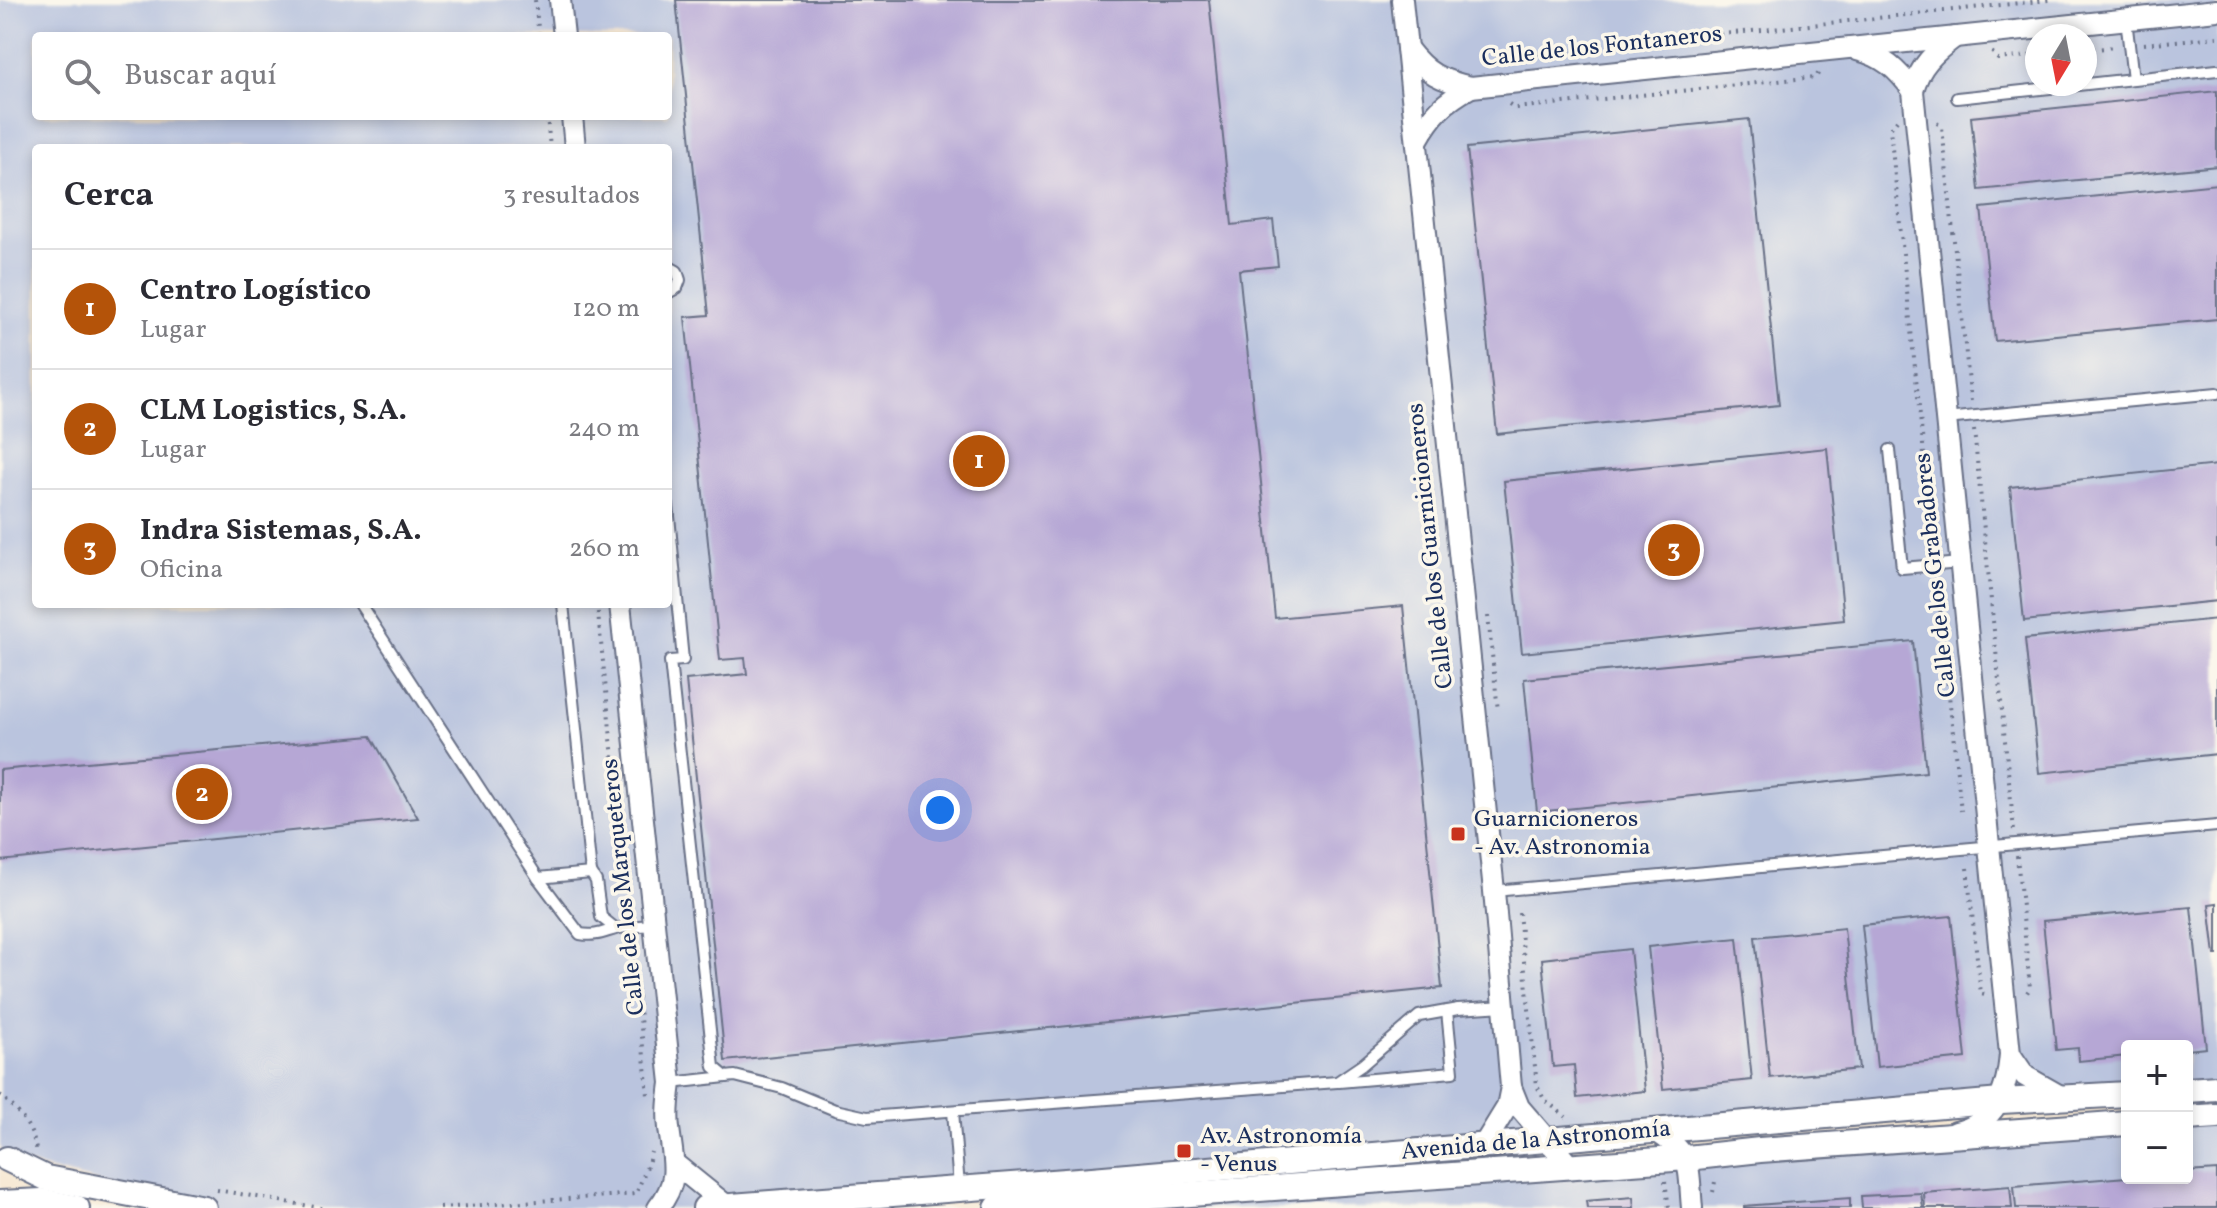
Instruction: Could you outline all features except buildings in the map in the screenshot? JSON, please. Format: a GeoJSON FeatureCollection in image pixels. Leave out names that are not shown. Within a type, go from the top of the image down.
{"type":"FeatureCollection","features":[{"type":"Feature","properties":{"kind":"street"},"geometry":{"type":"LineString","coordinates":[[560,0],[564,32]]}},
{"type":"Feature","properties":{"kind":"street","name":"Calle de los Guarnicioneros"},"geometry":{"type":"LineString","coordinates":[[1402,0],[1494,891],[1511,1087],[1507,1107],[1483,1146]]}},
{"type":"Feature","properties":{"kind":"street","name":"Calle de los Fontaneros"},"geometry":{"type":"LineString","coordinates":[[1407,48],[1421,66],[1443,81],[1471,87],[2217,10]]}},
{"type":"Feature","properties":{"kind":"street"},"geometry":{"type":"LineString","coordinates":[[1913,91],[1917,74],[1955,37]]}},
{"type":"Feature","properties":{"kind":"street"},"geometry":{"type":"LineString","coordinates":[[1848,47],[1882,58],[1900,73],[1913,91]]}},
{"type":"Feature","properties":{"kind":"street","name":"Calle de los Fontaneros"},"geometry":{"type":"LineString","coordinates":[[1417,141],[1427,123],[1446,101],[1471,87]]}},
{"type":"Feature","properties":{"kind":"street","name":"Calle de los Grabadores"},"geometry":{"type":"LineString","coordinates":[[1913,91],[2010,1054],[2001,1101]]}},
{"type":"Feature","properties":{"kind":"street"},"geometry":{"type":"LineString","coordinates":[[572,120],[575,144]]}},
{"type":"Feature","properties":{"kind":"street","name":"Calle de los Marqueteros"},"geometry":{"type":"LineString","coordinates":[[620,608],[671,1083],[669,1126],[675,1164],[669,1192],[658,1208]]}},
{"type":"Feature","properties":{"kind":"street"},"geometry":{"type":"LineString","coordinates":[[2010,1054],[2025,1076],[2062,1097]]}},
{"type":"Feature","properties":{"kind":"street","name":"Calle de los Guarnicioneros"},"geometry":{"type":"LineString","coordinates":[[1511,1087],[1519,1107],[1569,1165]]}},
{"type":"Feature","properties":{"kind":"street"},"geometry":{"type":"LineString","coordinates":[[2193,1090],[2217,1088]]}},
{"type":"Feature","properties":{"kind":"street","name":"Avenida de la Astronomía"},"geometry":{"type":"LineString","coordinates":[[716,1207],[2001,1101],[2121,1094]]}},
{"type":"Feature","properties":{"kind":"street"},"geometry":{"type":"LineString","coordinates":[[1932,1138],[1963,1130],[1984,1119],[2001,1101]]}},
{"type":"Feature","properties":{"kind":"street"},"geometry":{"type":"LineString","coordinates":[[2193,1118],[2217,1116]]}},
{"type":"Feature","properties":{"kind":"street","name":"Avenida de la Astronomía"},"geometry":{"type":"LineString","coordinates":[[997,1208],[2121,1123]]}},
{"type":"Feature","properties":{"kind":"street"},"geometry":{"type":"LineString","coordinates":[[1692,1208],[1687,1158],[1691,1149],[1703,1139],[1727,1125]]}},
{"type":"Feature","properties":{"kind":"street"},"geometry":{"type":"LineString","coordinates":[[1655,1131],[1677,1146],[1687,1158]]}},
{"type":"Feature","properties":{"kind":"street"},"geometry":{"type":"LineString","coordinates":[[3,1152],[8,1182],[0,1202],[42,1201],[77,1208]]}},
{"type":"Feature","properties":{"kind":"street"},"geometry":{"type":"LineString","coordinates":[[3,1152],[46,1178],[204,1208]]}},
{"type":"Feature","properties":{"kind":"street"},"geometry":{"type":"LineString","coordinates":[[675,1164],[716,1207]]}},
{"type":"Feature","properties":{"kind":"lane"},"geometry":{"type":"LineString","coordinates":[[2126,19],[2133,79]]}},
{"type":"Feature","properties":{"kind":"lane"},"geometry":{"type":"LineString","coordinates":[[1957,98],[2217,70]]}},
{"type":"Feature","properties":{"kind":"lane"},"geometry":{"type":"LineString","coordinates":[[672,268],[677,271],[680,280],[672,291]]}},
{"type":"Feature","properties":{"kind":"lane"},"geometry":{"type":"LineString","coordinates":[[1945,419],[2217,393]]}},
{"type":"Feature","properties":{"kind":"lane"},"geometry":{"type":"LineString","coordinates":[[1890,450],[1902,568],[1961,563]]}},
{"type":"Feature","properties":{"kind":"lane"},"geometry":{"type":"LineString","coordinates":[[672,547],[683,660],[670,661],[714,1067],[726,1077]]}},
{"type":"Feature","properties":{"kind":"lane"},"geometry":{"type":"LineString","coordinates":[[363,608],[538,878],[580,934],[608,934],[616,929],[654,925]]}},
{"type":"Feature","properties":{"kind":"lane"},"geometry":{"type":"LineString","coordinates":[[563,608],[591,873],[596,881],[601,917],[616,929]]}},
{"type":"Feature","properties":{"kind":"lane"},"geometry":{"type":"LineString","coordinates":[[1494,891],[2217,826]]}},
{"type":"Feature","properties":{"kind":"lane"},"geometry":{"type":"LineString","coordinates":[[538,878],[591,873]]}},
{"type":"Feature","properties":{"kind":"lane"},"geometry":{"type":"LineString","coordinates":[[1337,1082],[1362,1065],[1419,1016],[1504,1006]]}},
{"type":"Feature","properties":{"kind":"lane"},"geometry":{"type":"LineString","coordinates":[[671,1083],[735,1076],[782,1088],[835,1110],[867,1117],[1453,1072],[1447,1011]]}},
{"type":"Feature","properties":{"kind":"lane"},"geometry":{"type":"LineString","coordinates":[[953,1111],[960,1189]]}},
{"type":"Feature","properties":{"kind":"path"},"geometry":{"type":"LineString","coordinates":[[535,0],[539,32]]}},
{"type":"Feature","properties":{"kind":"path"},"geometry":{"type":"LineString","coordinates":[[1498,70],[1504,57],[2049,0]]}},
{"type":"Feature","properties":{"kind":"path"},"geometry":{"type":"LineString","coordinates":[[2097,49],[2217,37]]}},
{"type":"Feature","properties":{"kind":"path"},"geometry":{"type":"LineString","coordinates":[[1502,99],[1515,108],[1800,79],[1816,77],[1825,64]]}},
{"type":"Feature","properties":{"kind":"path"},"geometry":{"type":"LineString","coordinates":[[1898,119],[1890,129],[1961,811]]}},
{"type":"Feature","properties":{"kind":"path"},"geometry":{"type":"LineString","coordinates":[[547,120],[550,144]]}},
{"type":"Feature","properties":{"kind":"path"},"geometry":{"type":"LineString","coordinates":[[597,608],[648,1097]]}},
{"type":"Feature","properties":{"kind":"path"},"geometry":{"type":"LineString","coordinates":[[2016,844],[2030,988],[2025,995],[2026,1010]]}},
{"type":"Feature","properties":{"kind":"path"},"geometry":{"type":"LineString","coordinates":[[1967,868],[1981,994],[1988,997]]}},
{"type":"Feature","properties":{"kind":"path"},"geometry":{"type":"LineString","coordinates":[[1519,913],[1537,1086],[1544,1099],[1568,1118]]}},
{"type":"Feature","properties":{"kind":"path"},"geometry":{"type":"LineString","coordinates":[[0,1095],[30,1130],[36,1156]]}},
{"type":"Feature","properties":{"kind":"path"},"geometry":{"type":"LineString","coordinates":[[440,1208],[636,1194],[651,1147]]}},
{"type":"Feature","properties":{"kind":"path"},"geometry":{"type":"LineString","coordinates":[[1713,1192],[1713,1182],[1718,1175]]}},
{"type":"Feature","properties":{"kind":"path"},"geometry":{"type":"LineString","coordinates":[[1663,1178],[1667,1184],[1669,1208]]}},
{"type":"Feature","properties":{"kind":"path"},"geometry":{"type":"LineString","coordinates":[[568,1199],[569,1208]]}},
{"type":"Feature","properties":{"kind":"shaded area"},"geometry":{"type":"Polygon","coordinates":[[[0,0],[2217,0],[2217,1088],[2193,1090],[2193,1040],[2121,1040],[2121,1094],[705,1208],[204,1208],[7,1159],[0,1146],[0,0]]]}},
{"type":"Feature","properties":{"kind":"shaded area"},"geometry":{"type":"Polygon","coordinates":[[[2217,1116],[2217,1208],[997,1208],[2121,1123],[2121,1184],[2193,1184],[2193,1118],[2217,1116]]]}},
{"type":"Feature","properties":{"kind":"place","name":"Centro Logístico"},"geometry":{"type":"Point","coordinates":[979,461]}},
{"type":"Feature","properties":{"kind":"place","name":"Indra Sistemas, S.A."},"geometry":{"type":"Point","coordinates":[1674,550]}},
{"type":"Feature","properties":{"kind":"place","name":"CLM Logistics, S.A."},"geometry":{"type":"Point","coordinates":[202,794]}},
{"type":"Feature","properties":{"kind":"place","name":"Guarnicioneros - Av. Astronomia"},"geometry":{"type":"Point","coordinates":[1458,834]}},
{"type":"Feature","properties":{"kind":"place","name":"Av. Astronomía - Venus"},"geometry":{"type":"Point","coordinates":[1184,1151]}}]}
